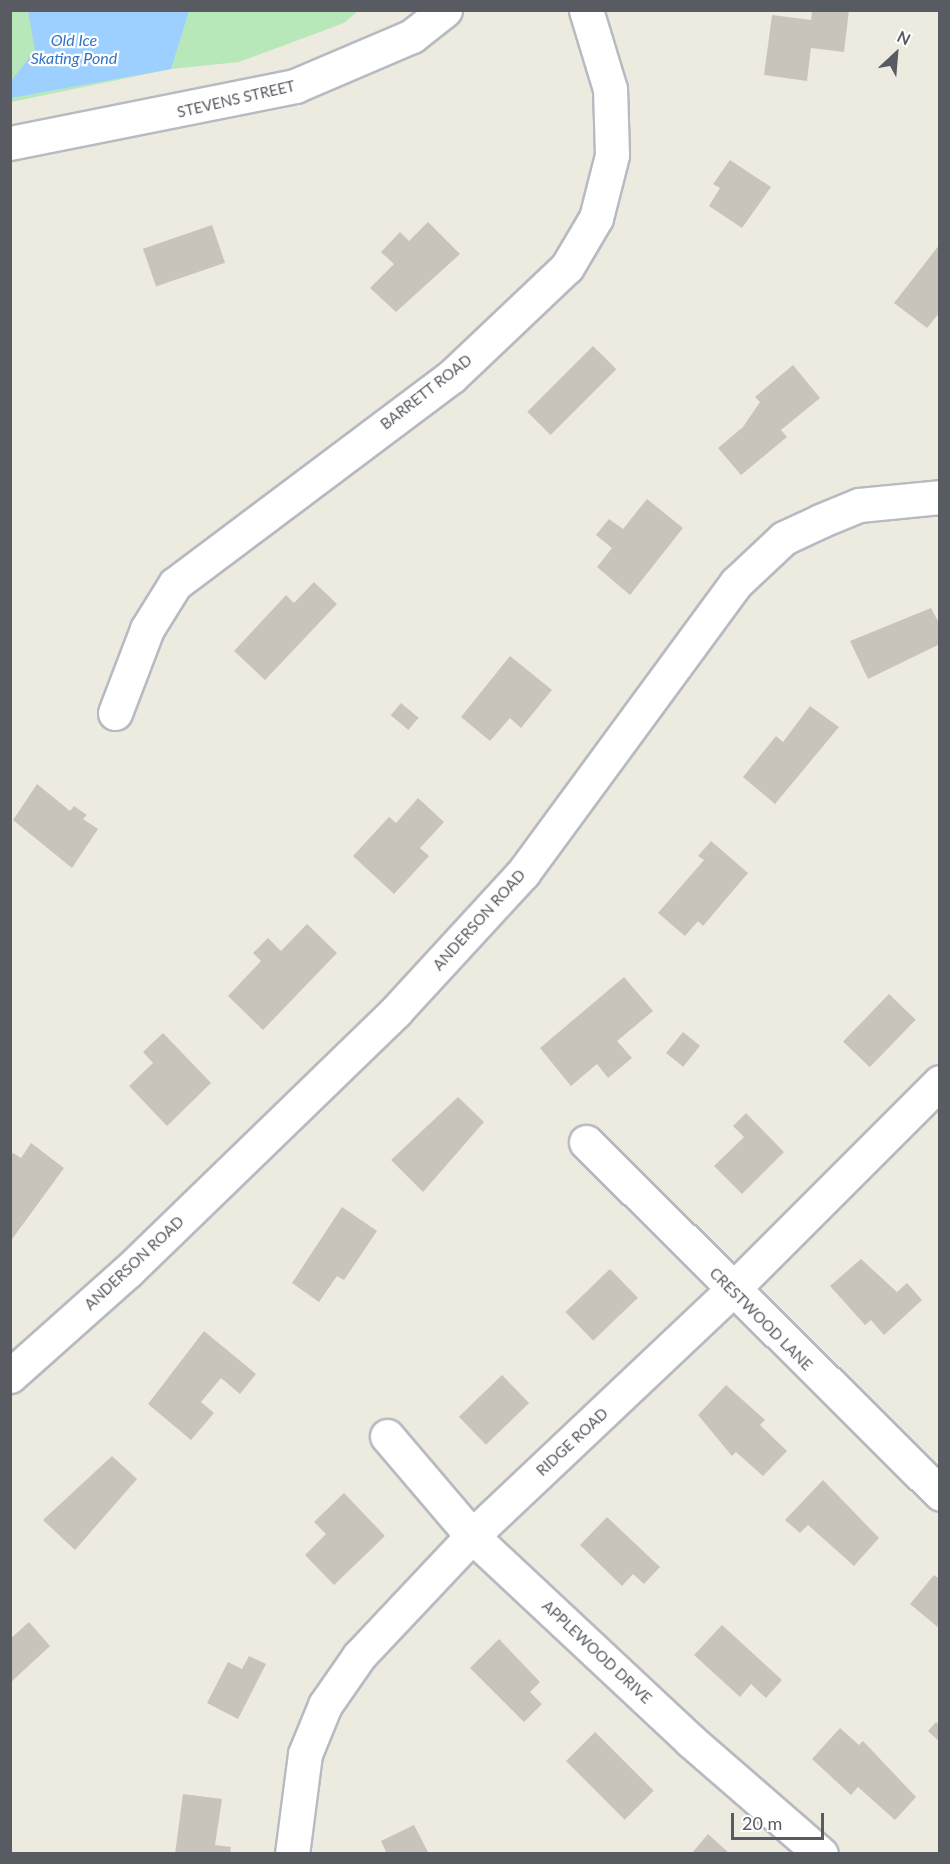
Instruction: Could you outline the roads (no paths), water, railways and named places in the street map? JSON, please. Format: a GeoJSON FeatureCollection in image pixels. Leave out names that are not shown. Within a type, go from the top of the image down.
{"type":"FeatureCollection","features":[{"type":"Feature","properties":{"kind":"street","name":"STEVENS STREET"},"geometry":{"type":"LineString","coordinates":[[10,143],[295,86],[412,36],[445,10]]}},
{"type":"Feature","properties":{"kind":"street","name":"BARRETT ROAD"},"geometry":{"type":"LineString","coordinates":[[115,713],[147,629],[175,584],[451,377],[567,267],[596,218],[612,155],[610,89],[586,10]]}},
{"type":"Feature","properties":{"kind":"street","name":"ANDERSON ROAD"},"geometry":{"type":"LineString","coordinates":[[10,1376],[128,1271],[396,1011],[515,882],[736,583],[784,538],[820,520],[859,505],[939,497]]}},
{"type":"Feature","properties":{"kind":"street","name":"RIDGE ROAD"},"geometry":{"type":"LineString","coordinates":[[292,1854],[299,1819],[305,1754],[325,1705],[359,1656],[472,1536],[732,1290],[939,1082]]}},
{"type":"Feature","properties":{"kind":"street","name":"CRESTWOOD LANE"},"geometry":{"type":"LineString","coordinates":[[586,1142],[732,1290],[939,1492]]}},
{"type":"Feature","properties":{"kind":"street","name":"APPLEWOOD DRIVE"},"geometry":{"type":"LineString","coordinates":[[387,1436],[472,1536],[690,1741],[821,1854]]}},
{"type":"Feature","properties":{"kind":"street"},"geometry":{"type":"LineString","coordinates":[[299,1819],[310,1854]]}},
{"type":"Feature","properties":{"kind":"water","name":"Old Ice Skating Pond"},"geometry":{"type":"Polygon","coordinates":[[[28,10],[189,11],[171,69],[11,98],[11,81],[35,50],[28,10]]]}}]}
